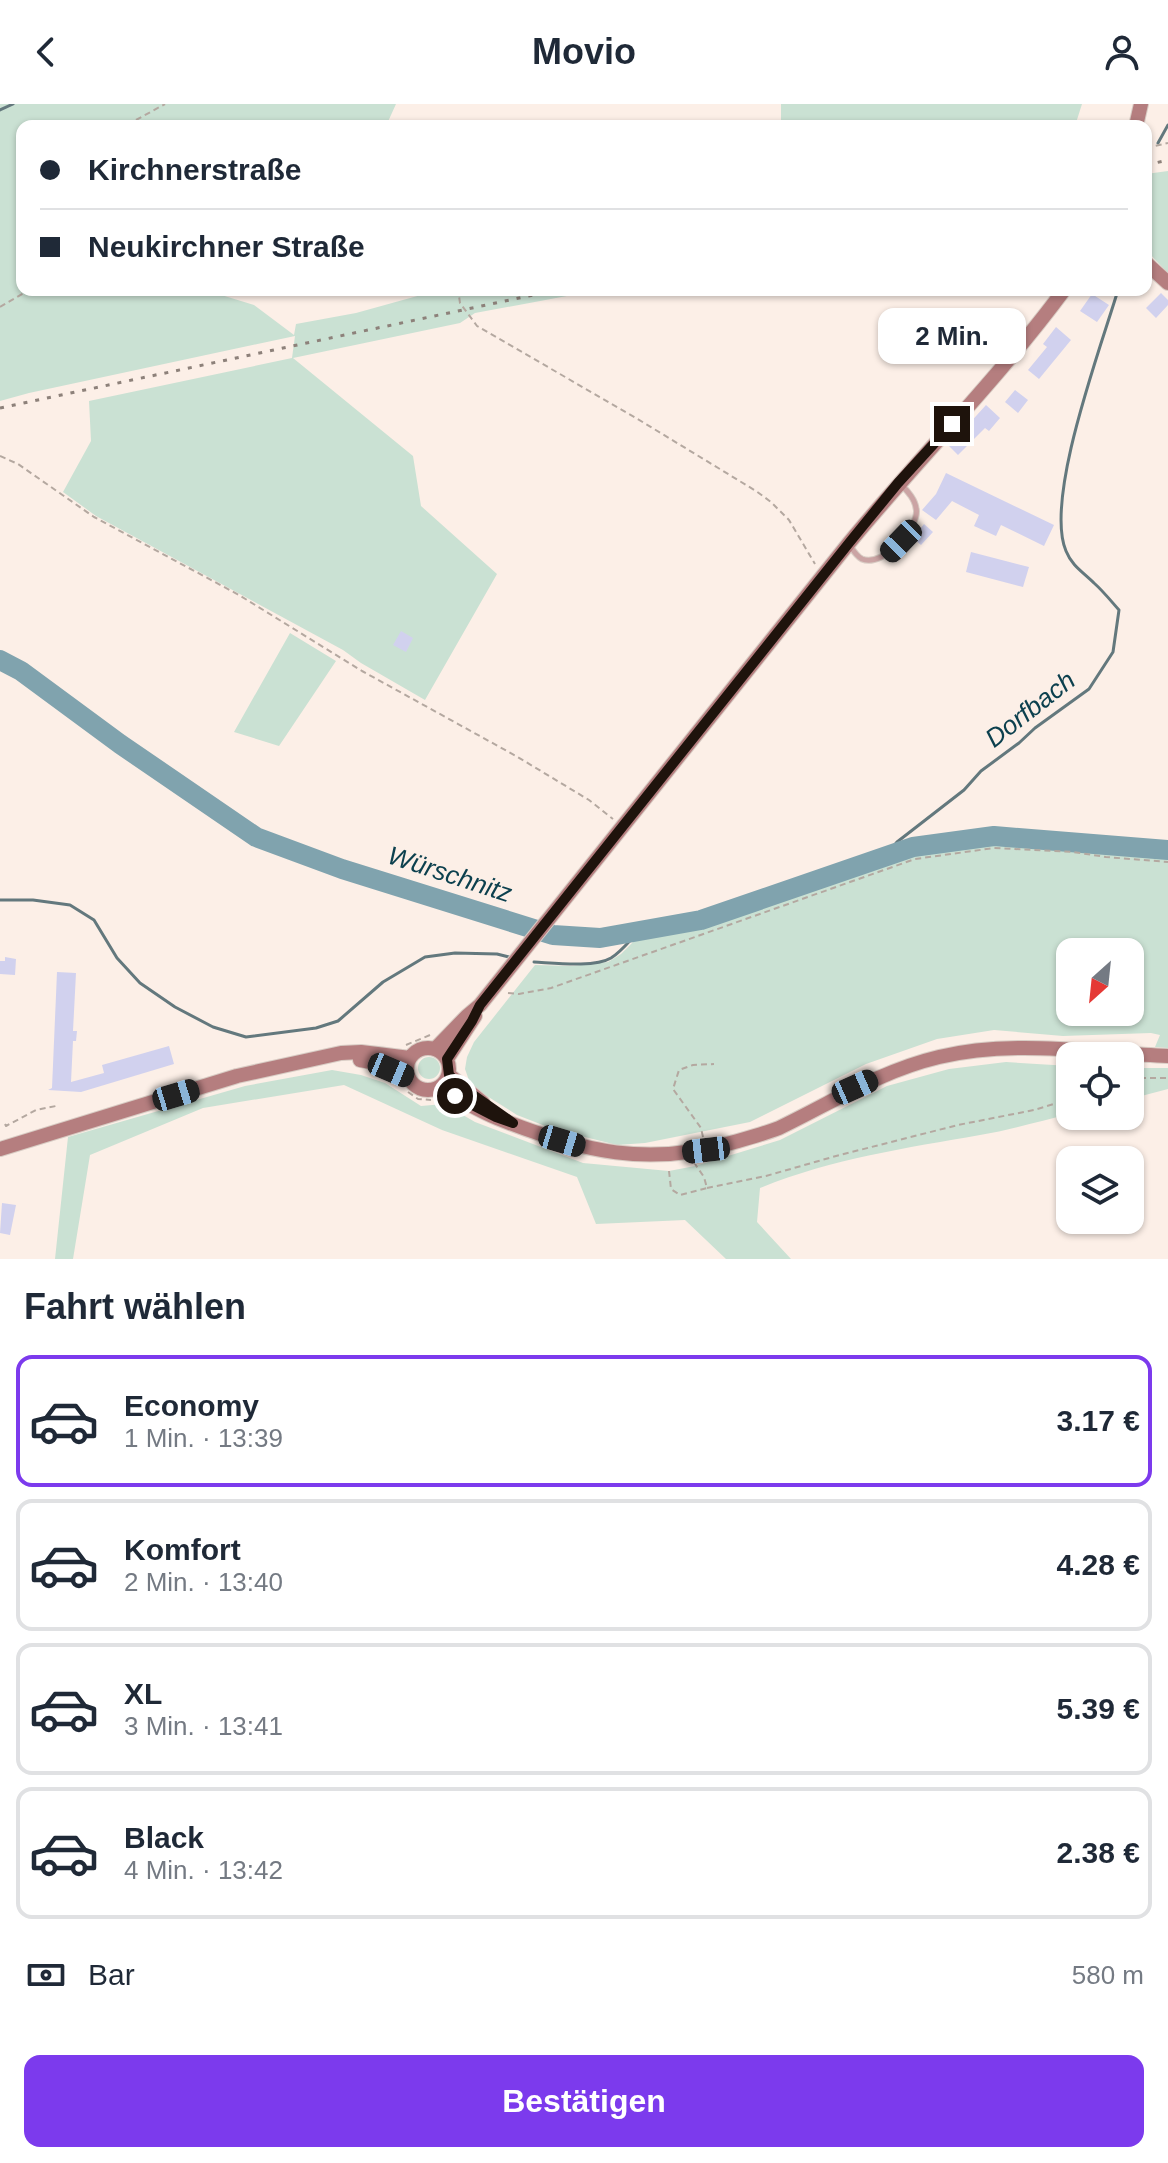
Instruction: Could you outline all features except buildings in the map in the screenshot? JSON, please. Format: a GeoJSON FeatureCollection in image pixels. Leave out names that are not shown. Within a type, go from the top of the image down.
{"type":"FeatureCollection","features":[{"type":"Feature","properties":{"kind":"street"},"geometry":{"type":"LineString","coordinates":[[1152,268],[1168,283]]}},
{"type":"Feature","properties":{"kind":"street"},"geometry":{"type":"LineString","coordinates":[[441,1054],[451,1037],[480,1005],[849,543],[898,483],[1006,364],[1059,296]]}},
{"type":"Feature","properties":{"kind":"street"},"geometry":{"type":"LineString","coordinates":[[341,1053],[371,1062],[421,1089],[581,1147],[613,1153],[665,1154],[706,1150],[775,1129],[855,1087],[900,1068],[972,1050],[1040,1048],[1168,1056]]}},
{"type":"Feature","properties":{"kind":"street"},"geometry":{"type":"LineString","coordinates":[[0,1149],[237,1076],[341,1053],[361,1052],[402,1058],[421,1049],[441,1054]]}},
{"type":"Feature","properties":{"kind":"street"},"geometry":{"type":"LineString","coordinates":[[441,1054],[449,1075],[513,1123]]}},
{"type":"Feature","properties":{"kind":"street"},"geometry":{"type":"LineString","coordinates":[[402,1058],[407,1065],[406,1082]]}},
{"type":"Feature","properties":{"kind":"street"},"geometry":{"type":"LineString","coordinates":[[437,1094],[449,1075]]}},
{"type":"Feature","properties":{"kind":"lane"},"geometry":{"type":"LineString","coordinates":[[849,543],[862,559],[874,561],[885,557],[901,541],[916,518],[916,507],[898,483]]}},
{"type":"Feature","properties":{"kind":"path"},"geometry":{"type":"LineString","coordinates":[[136,120],[165,104]]}},
{"type":"Feature","properties":{"kind":"path"},"geometry":{"type":"LineString","coordinates":[[0,307],[19,296]]}},
{"type":"Feature","properties":{"kind":"path"},"geometry":{"type":"LineString","coordinates":[[459,296],[460,303],[477,326],[771,502],[789,520],[812,560],[824,574]]}},
{"type":"Feature","properties":{"kind":"path"},"geometry":{"type":"LineString","coordinates":[[0,456],[18,464],[94,517],[239,595],[362,671],[577,793],[623,826]]}},
{"type":"Feature","properties":{"kind":"path"},"geometry":{"type":"LineString","coordinates":[[507,993],[551,988],[915,859],[994,848],[1168,862]]}},
{"type":"Feature","properties":{"kind":"path"},"geometry":{"type":"LineString","coordinates":[[402,1058],[397,1048],[437,1032],[451,1037]]}},
{"type":"Feature","properties":{"kind":"path"},"geometry":{"type":"LineString","coordinates":[[706,1150],[701,1128],[673,1089],[679,1070],[693,1065],[714,1064]]}},
{"type":"Feature","properties":{"kind":"path"},"geometry":{"type":"LineString","coordinates":[[1144,1078],[1168,1078]]}},
{"type":"Feature","properties":{"kind":"path"},"geometry":{"type":"LineString","coordinates":[[406,1082],[418,1099],[437,1094]]}},
{"type":"Feature","properties":{"kind":"path"},"geometry":{"type":"LineString","coordinates":[[669,1171],[671,1189],[680,1195],[1056,1103]]}},
{"type":"Feature","properties":{"kind":"path"},"geometry":{"type":"LineString","coordinates":[[5,1124],[36,1110],[56,1106]]}},
{"type":"Feature","properties":{"kind":"path"},"geometry":{"type":"LineString","coordinates":[[689,1152],[707,1188]]}},
{"type":"Feature","properties":{"kind":"green space"},"geometry":{"type":"Polygon","coordinates":[[[0,104],[396,104],[389,120],[16,120],[16,296],[225,296],[254,305],[294,335],[296,324],[356,313],[417,296],[567,296],[475,313],[460,323],[293,358],[413,456],[421,506],[497,574],[425,700],[343,650],[96,516],[63,492],[91,441],[89,401],[292,358],[295,336],[0,401],[0,104]]]}},
{"type":"Feature","properties":{"kind":"green space"},"geometry":{"type":"Polygon","coordinates":[[[781,104],[1082,104],[1077,120],[781,120],[781,104]]]}},
{"type":"Feature","properties":{"kind":"green space"},"geometry":{"type":"Polygon","coordinates":[[[1168,171],[1168,273],[1152,256],[1152,173],[1168,171]]]}},
{"type":"Feature","properties":{"kind":"green space"},"geometry":{"type":"Polygon","coordinates":[[[290,633],[336,661],[279,746],[234,732],[290,633]]]}},
{"type":"Feature","properties":{"kind":"green space"},"geometry":{"type":"Polygon","coordinates":[[[994,839],[1168,853],[1168,1048],[1155,1047],[1160,1035],[1151,1033],[1063,1036],[994,1030],[937,1039],[866,1064],[750,1122],[645,1143],[617,1145],[553,1129],[517,1115],[471,1086],[465,1069],[474,1042],[535,965],[573,966],[608,962],[639,936],[722,915],[913,850],[994,839]]]}},
{"type":"Feature","properties":{"kind":"green space"},"geometry":{"type":"Polygon","coordinates":[[[425,1057],[433,1057],[440,1068],[433,1079],[425,1079],[418,1072],[418,1064],[425,1057]]]}},
{"type":"Feature","properties":{"kind":"green space"},"geometry":{"type":"Polygon","coordinates":[[[1006,1062],[1056,1065],[1056,1118],[841,1162],[760,1188],[757,1222],[791,1259],[726,1259],[685,1220],[596,1224],[577,1177],[442,1130],[344,1085],[203,1108],[90,1155],[73,1259],[55,1259],[68,1137],[245,1086],[332,1070],[361,1075],[385,1083],[421,1106],[444,1104],[475,1122],[583,1163],[669,1171],[780,1140],[887,1086],[949,1069],[1006,1062]]]}},
{"type":"Feature","properties":{"kind":"green space"},"geometry":{"type":"Polygon","coordinates":[[[1144,1068],[1168,1068],[1168,1089],[1144,1095],[1144,1068]]]}},
{"type":"Feature","properties":{"kind":"waterway"},"geometry":{"type":"LineString","coordinates":[[0,110],[13,104]]}},
{"type":"Feature","properties":{"kind":"waterway","name":"Dorfbach"},"geometry":{"type":"LineString","coordinates":[[1158,143],[1168,125]]}},
{"type":"Feature","properties":{"kind":"waterway","name":"Dorfbach"},"geometry":{"type":"LineString","coordinates":[[885,857],[897,842],[964,790],[981,771],[1089,689],[1113,652],[1119,610],[1071,561],[1061,527],[1062,496],[1077,422],[1116,296]]}},
{"type":"Feature","properties":{"kind":"waterway","name":"Würschnitz"},"geometry":{"type":"LineString","coordinates":[[0,660],[21,671],[120,744],[256,837],[342,869],[553,935],[600,938],[701,920],[913,847],[994,836],[1168,850]]}},
{"type":"Feature","properties":{"kind":"waterway"},"geometry":{"type":"LineString","coordinates":[[0,900],[70,905],[94,920],[117,958],[140,983],[175,1007],[213,1027],[246,1037],[316,1028],[338,1021],[383,982],[425,957],[455,953],[509,957]]}},
{"type":"Feature","properties":{"kind":"waterway"},"geometry":{"type":"LineString","coordinates":[[534,962],[574,964],[604,961],[619,952],[639,931]]}},
{"type":"Feature","properties":{"kind":"railway"},"geometry":{"type":"LineString","coordinates":[[1152,164],[1168,160]]}},
{"type":"Feature","properties":{"kind":"railway"},"geometry":{"type":"LineString","coordinates":[[0,408],[529,296]]}},
{"type":"Feature","properties":{"kind":"route"},"geometry":{"type":"LineString","coordinates":[[455,1096],[513,1123],[449,1075],[447,1059],[480,1005],[849,543],[952,424]]}}]}
